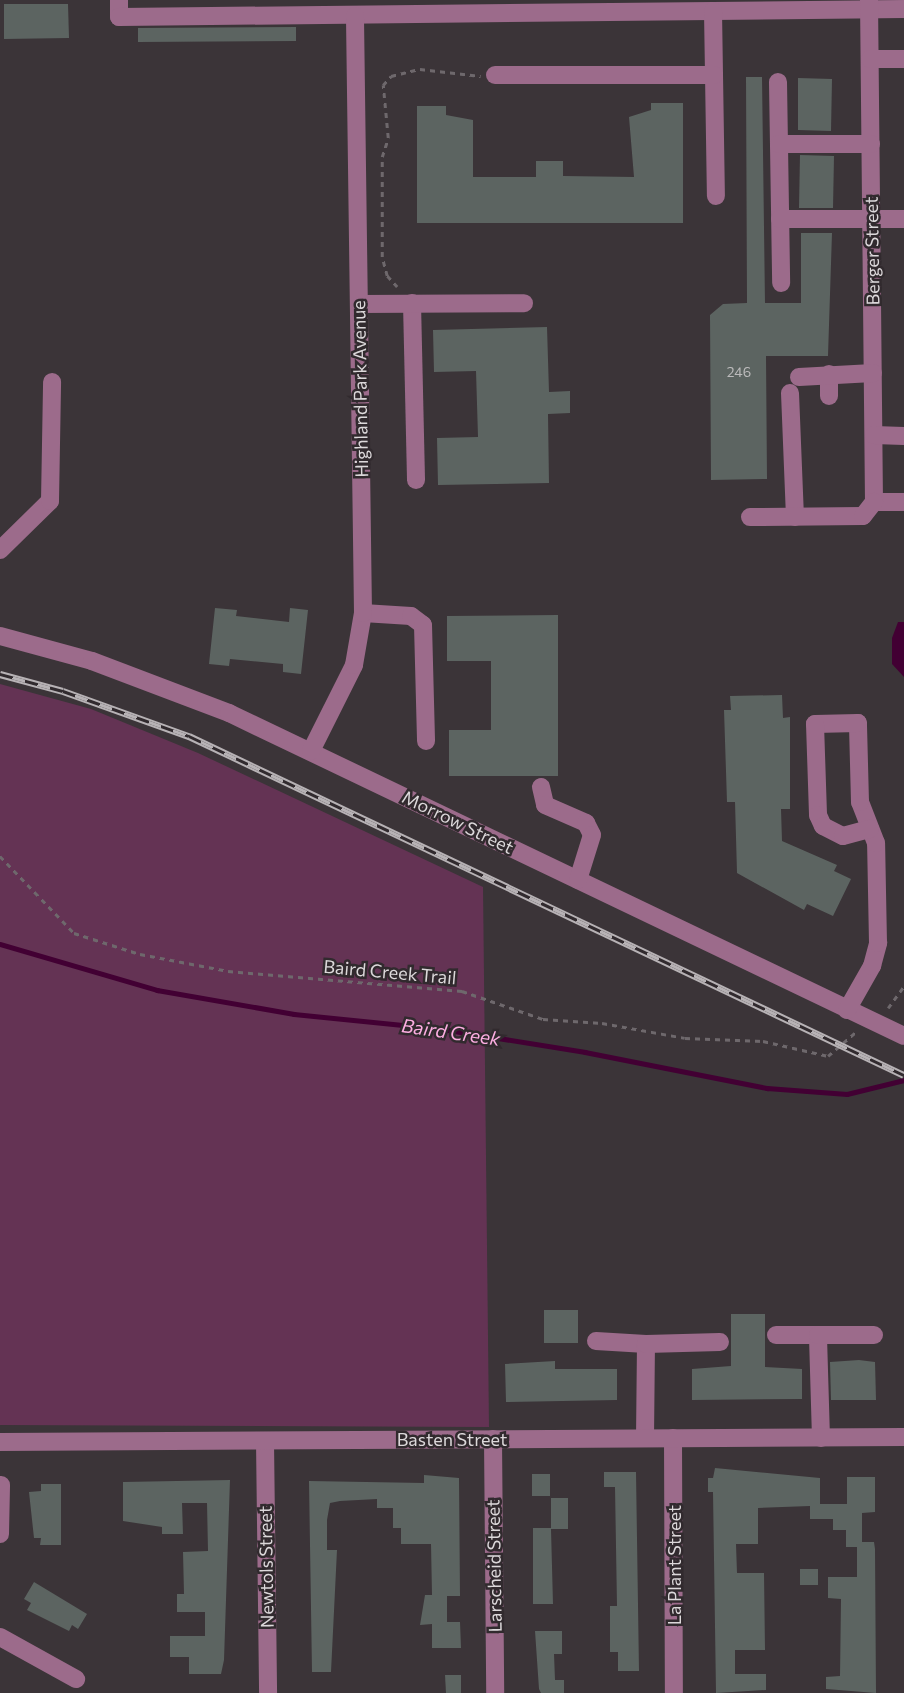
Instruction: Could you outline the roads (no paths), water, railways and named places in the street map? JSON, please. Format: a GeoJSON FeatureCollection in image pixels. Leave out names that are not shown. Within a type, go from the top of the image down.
{"type":"FeatureCollection","features":[{"type":"Feature","properties":{"kind":"street"},"geometry":{"type":"LineString","coordinates":[[119,0],[119,18],[355,16],[609,6],[713,11],[869,5],[904,9]]}},
{"type":"Feature","properties":{"kind":"street","name":"Berger Street"},"geometry":{"type":"LineString","coordinates":[[869,5],[874,502]]}},
{"type":"Feature","properties":{"kind":"street"},"geometry":{"type":"LineString","coordinates":[[713,11],[716,196]]}},
{"type":"Feature","properties":{"kind":"street","name":"Highland Park Avenue"},"geometry":{"type":"LineString","coordinates":[[311,751],[354,665],[363,613],[355,16]]}},
{"type":"Feature","properties":{"kind":"street"},"geometry":{"type":"LineString","coordinates":[[870,59],[904,59]]}},
{"type":"Feature","properties":{"kind":"street"},"geometry":{"type":"LineString","coordinates":[[495,75],[714,75]]}},
{"type":"Feature","properties":{"kind":"street"},"geometry":{"type":"LineString","coordinates":[[778,82],[781,282]]}},
{"type":"Feature","properties":{"kind":"street"},"geometry":{"type":"LineString","coordinates":[[779,144],[871,144]]}},
{"type":"Feature","properties":{"kind":"street"},"geometry":{"type":"LineString","coordinates":[[780,219],[904,219]]}},
{"type":"Feature","properties":{"kind":"street"},"geometry":{"type":"LineString","coordinates":[[359,304],[524,303]]}},
{"type":"Feature","properties":{"kind":"street"},"geometry":{"type":"LineString","coordinates":[[407,304],[416,480]]}},
{"type":"Feature","properties":{"kind":"street"},"geometry":{"type":"LineString","coordinates":[[795,517],[794,385],[829,374],[873,373]]}},
{"type":"Feature","properties":{"kind":"street"},"geometry":{"type":"LineString","coordinates":[[829,374],[829,397]]}},
{"type":"Feature","properties":{"kind":"street"},"geometry":{"type":"LineString","coordinates":[[0,550],[50,501],[52,382]]}},
{"type":"Feature","properties":{"kind":"street"},"geometry":{"type":"LineString","coordinates":[[874,435],[904,436]]}},
{"type":"Feature","properties":{"kind":"street"},"geometry":{"type":"LineString","coordinates":[[750,517],[863,516],[874,502],[904,502]]}},
{"type":"Feature","properties":{"kind":"street"},"geometry":{"type":"LineString","coordinates":[[363,613],[411,616],[424,625],[426,741]]}},
{"type":"Feature","properties":{"kind":"street","name":"Morrow Street"},"geometry":{"type":"LineString","coordinates":[[0,636],[161,685],[311,751],[904,1035]]}},
{"type":"Feature","properties":{"kind":"street"},"geometry":{"type":"LineString","coordinates":[[847,1010],[872,966],[878,943],[876,843],[860,802],[858,723],[815,724],[818,815],[823,826],[843,836],[870,829]]}},
{"type":"Feature","properties":{"kind":"street"},"geometry":{"type":"LineString","coordinates":[[541,787],[545,804],[586,823],[592,835],[578,880]]}},
{"type":"Feature","properties":{"kind":"street"},"geometry":{"type":"LineString","coordinates":[[776,1335],[874,1335]]}},
{"type":"Feature","properties":{"kind":"street"},"geometry":{"type":"LineString","coordinates":[[818,1335],[821,1438]]}},
{"type":"Feature","properties":{"kind":"street"},"geometry":{"type":"LineString","coordinates":[[596,1341],[646,1344],[720,1342]]}},
{"type":"Feature","properties":{"kind":"street"},"geometry":{"type":"LineString","coordinates":[[645,1438],[646,1344]]}},
{"type":"Feature","properties":{"kind":"street","name":"Basten Street"},"geometry":{"type":"LineString","coordinates":[[0,1442],[904,1437]]}},
{"type":"Feature","properties":{"kind":"street","name":"La Plant Street"},"geometry":{"type":"LineString","coordinates":[[673,1438],[674,1693]]}},
{"type":"Feature","properties":{"kind":"street","name":"Larscheid Street"},"geometry":{"type":"LineString","coordinates":[[493,1439],[495,1693]]}},
{"type":"Feature","properties":{"kind":"street","name":"Newtols Street"},"geometry":{"type":"LineString","coordinates":[[265,1441],[268,1693]]}},
{"type":"Feature","properties":{"kind":"street"},"geometry":{"type":"LineString","coordinates":[[0,1534],[1,1485]]}},
{"type":"Feature","properties":{"kind":"street"},"geometry":{"type":"LineString","coordinates":[[0,1637],[76,1679]]}},
{"type":"Feature","properties":{"kind":"waterway","name":"Baird Creek"},"geometry":{"type":"LineString","coordinates":[[0,944],[157,990],[294,1014],[442,1029],[585,1052],[767,1088],[847,1094],[904,1080]]}},
{"type":"Feature","properties":{"kind":"railway"},"geometry":{"type":"LineString","coordinates":[[0,674],[63,691],[189,736],[904,1075]]}}]}
